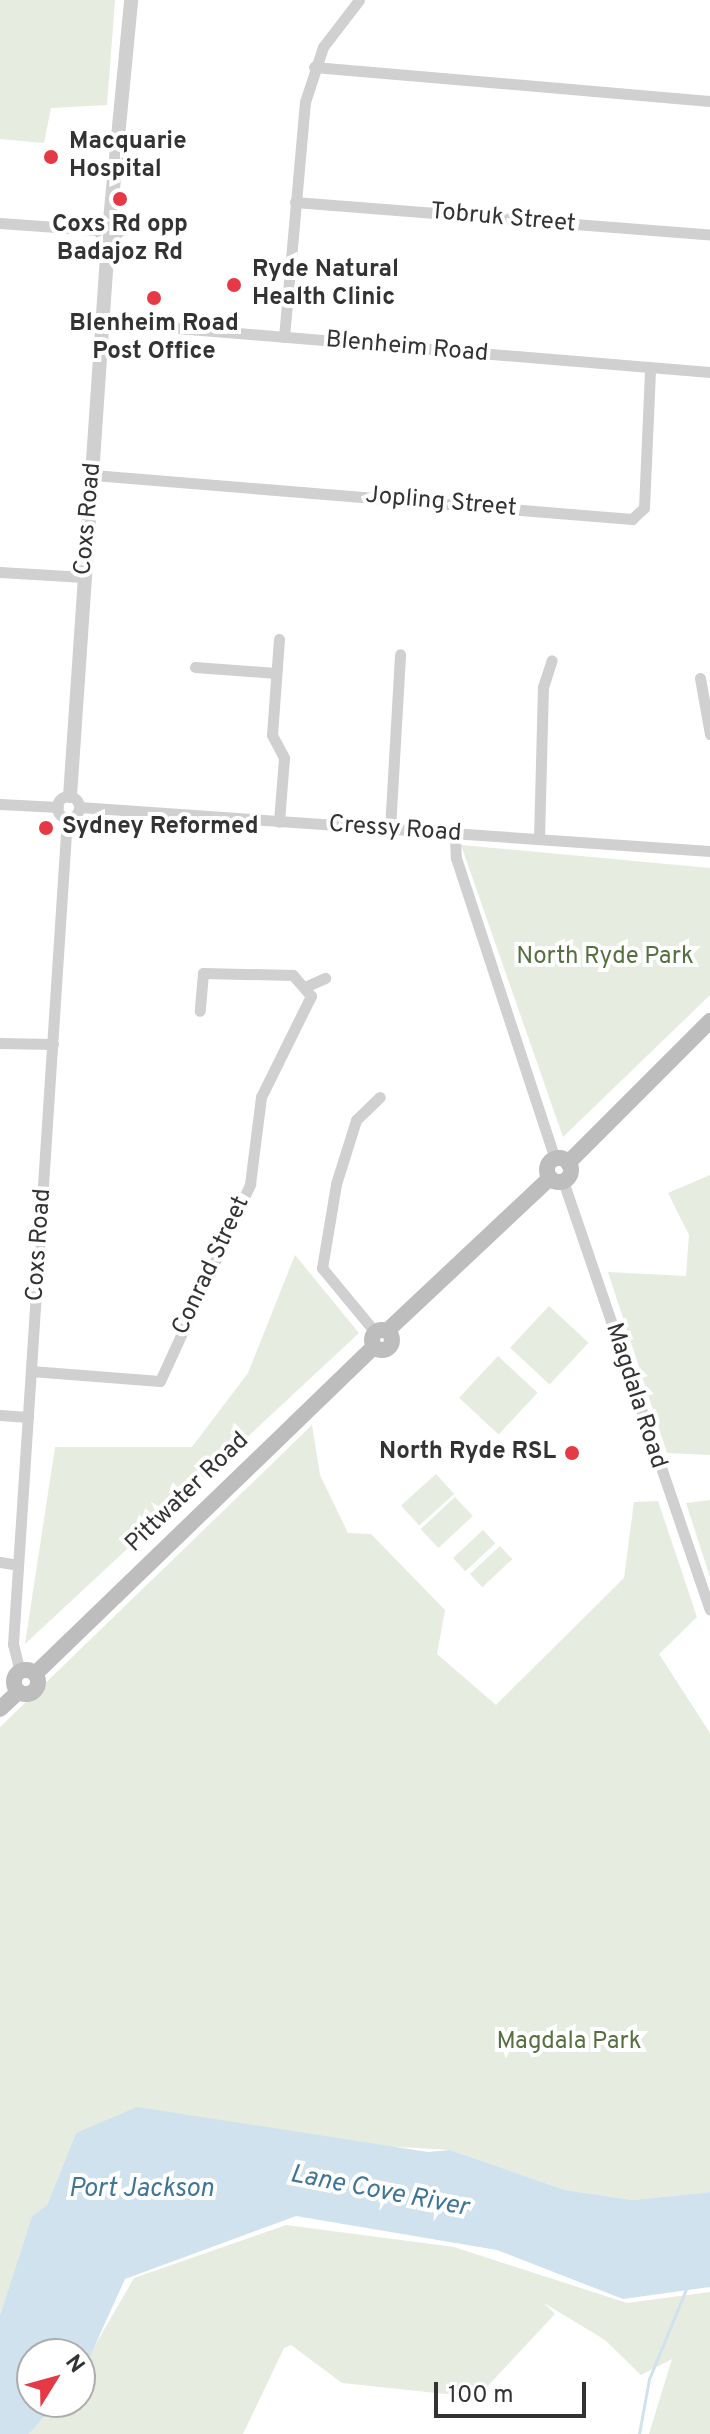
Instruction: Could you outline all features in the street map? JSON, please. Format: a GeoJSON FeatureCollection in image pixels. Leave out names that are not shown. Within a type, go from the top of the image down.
{"type":"FeatureCollection","features":[{"type":"Feature","properties":{"kind":"main road"},"geometry":{"type":"LineString","coordinates":[[556,1180],[548,1167],[562,1161],[710,1021]]}},
{"type":"Feature","properties":{"kind":"main road","name":"Pittwater Road"},"geometry":{"type":"LineString","coordinates":[[0,1709],[18,1692],[36,1690],[27,1673],[379,1337],[556,1180]]}},
{"type":"Feature","properties":{"kind":"street","name":"Coxs Road"},"geometry":{"type":"LineString","coordinates":[[75,802],[84,577],[104,322],[103,235],[119,230],[110,220],[131,0]]}},
{"type":"Feature","properties":{"kind":"street"},"geometry":{"type":"LineString","coordinates":[[284,337],[305,102],[314,67],[337,24],[359,0]]}},
{"type":"Feature","properties":{"kind":"street"},"geometry":{"type":"LineString","coordinates":[[314,67],[710,101]]}},
{"type":"Feature","properties":{"kind":"street","name":"Tobruk Street"},"geometry":{"type":"LineString","coordinates":[[295,202],[710,235]]}},
{"type":"Feature","properties":{"kind":"street"},"geometry":{"type":"LineString","coordinates":[[0,223],[103,235]]}},
{"type":"Feature","properties":{"kind":"street","name":"Blenheim Road"},"geometry":{"type":"LineString","coordinates":[[104,322],[710,372]]}},
{"type":"Feature","properties":{"kind":"street","name":"Jopling Street"},"geometry":{"type":"LineString","coordinates":[[93,475],[632,519],[644,508],[650,369]]}},
{"type":"Feature","properties":{"kind":"street"},"geometry":{"type":"LineString","coordinates":[[0,572],[84,577]]}},
{"type":"Feature","properties":{"kind":"street"},"geometry":{"type":"LineString","coordinates":[[279,639],[272,735],[284,758],[279,822]]}},
{"type":"Feature","properties":{"kind":"street"},"geometry":{"type":"LineString","coordinates":[[390,829],[400,654]]}},
{"type":"Feature","properties":{"kind":"street"},"geometry":{"type":"LineString","coordinates":[[539,839],[543,687],[552,660]]}},
{"type":"Feature","properties":{"kind":"street"},"geometry":{"type":"LineString","coordinates":[[195,667],[276,673]]}},
{"type":"Feature","properties":{"kind":"street"},"geometry":{"type":"LineString","coordinates":[[700,678],[710,734]]}},
{"type":"Feature","properties":{"kind":"street"},"geometry":{"type":"LineString","coordinates":[[58,807],[67,818],[75,802]]}},
{"type":"Feature","properties":{"kind":"street"},"geometry":{"type":"LineString","coordinates":[[0,804],[58,807],[75,802]]}},
{"type":"Feature","properties":{"kind":"street","name":"Cressy Road"},"geometry":{"type":"LineString","coordinates":[[75,802],[279,822],[710,851]]}},
{"type":"Feature","properties":{"kind":"street","name":"Coxs Road"},"geometry":{"type":"LineString","coordinates":[[27,1673],[13,1644],[67,818]]}},
{"type":"Feature","properties":{"kind":"street"},"geometry":{"type":"LineString","coordinates":[[455,835],[456,858],[562,1161]]}},
{"type":"Feature","properties":{"kind":"street"},"geometry":{"type":"LineString","coordinates":[[200,1011],[203,973],[293,975],[307,986],[325,978]]}},
{"type":"Feature","properties":{"kind":"street","name":"Conrad Street"},"geometry":{"type":"LineString","coordinates":[[31,1371],[160,1381],[250,1184],[261,1097],[303,1019],[311,996],[307,986]]}},
{"type":"Feature","properties":{"kind":"street"},"geometry":{"type":"LineString","coordinates":[[0,1043],[53,1044]]}},
{"type":"Feature","properties":{"kind":"street"},"geometry":{"type":"LineString","coordinates":[[379,1337],[322,1268],[336,1184],[356,1120],[380,1097]]}},
{"type":"Feature","properties":{"kind":"street","name":"Magdala Road"},"geometry":{"type":"LineString","coordinates":[[556,1180],[710,1610]]}},
{"type":"Feature","properties":{"kind":"street"},"geometry":{"type":"LineString","coordinates":[[0,1415],[28,1417]]}},
{"type":"Feature","properties":{"kind":"street"},"geometry":{"type":"LineString","coordinates":[[0,1562],[18,1565]]}},
{"type":"Feature","properties":{"kind":"green space"},"geometry":{"type":"Polygon","coordinates":[[[0,0],[115,0],[107,105],[51,108],[44,143],[0,139],[0,0]]]}},
{"type":"Feature","properties":{"kind":"green space","name":"North Ryde Park"},"geometry":{"type":"Polygon","coordinates":[[[461,845],[710,868],[710,995],[563,1137],[461,845]]]}},
{"type":"Feature","properties":{"kind":"green space"},"geometry":{"type":"Polygon","coordinates":[[[710,1175],[710,1455],[667,1453],[608,1272],[686,1276],[689,1235],[668,1193],[710,1175]]]}},
{"type":"Feature","properties":{"kind":"green space"},"geometry":{"type":"Polygon","coordinates":[[[295,1255],[359,1333],[25,1644],[55,1447],[192,1447],[248,1373],[295,1255]]]}},
{"type":"Feature","properties":{"kind":"green space"},"geometry":{"type":"Polygon","coordinates":[[[549,1306],[588,1343],[550,1385],[510,1348],[549,1306]]]}},
{"type":"Feature","properties":{"kind":"green space"},"geometry":{"type":"Polygon","coordinates":[[[498,1356],[537,1393],[499,1435],[459,1398],[498,1356]]]}},
{"type":"Feature","properties":{"kind":"green space","name":"Magdala Park"},"geometry":{"type":"Polygon","coordinates":[[[312,1425],[320,1475],[348,1533],[371,1534],[445,1610],[437,1654],[496,1705],[624,1578],[634,1502],[658,1501],[697,1617],[659,1654],[710,1733],[710,2192],[633,2200],[565,2190],[450,2150],[89,2129],[76,2133],[47,2205],[32,2216],[0,2315],[0,1727],[312,1425]]]}},
{"type":"Feature","properties":{"kind":"green space"},"geometry":{"type":"Polygon","coordinates":[[[436,1474],[454,1494],[419,1526],[401,1505],[436,1474]]]}},
{"type":"Feature","properties":{"kind":"green space"},"geometry":{"type":"Polygon","coordinates":[[[455,1497],[473,1516],[438,1548],[421,1529],[455,1497]]]}},
{"type":"Feature","properties":{"kind":"green space"},"geometry":{"type":"Polygon","coordinates":[[[710,1500],[710,1577],[686,1503],[710,1500]]]}},
{"type":"Feature","properties":{"kind":"green space"},"geometry":{"type":"Polygon","coordinates":[[[483,1530],[495,1543],[465,1571],[453,1558],[483,1530]]]}},
{"type":"Feature","properties":{"kind":"green space"},"geometry":{"type":"Polygon","coordinates":[[[500,1546],[512,1559],[482,1587],[470,1574],[500,1546]]]}},
{"type":"Feature","properties":{"kind":"green space"},"geometry":{"type":"Polygon","coordinates":[[[286,2225],[454,2247],[627,2303],[710,2292],[710,2434],[649,2434],[672,2359],[641,2375],[605,2340],[544,2303],[555,2314],[483,2391],[446,2394],[342,2383],[291,2345],[284,2348],[243,2434],[29,2434],[43,2418],[96,2418],[96,2343],[134,2278],[286,2225]]]}},
{"type":"Feature","properties":{"kind":"water","name":"Port Jackson"},"geometry":{"type":"Polygon","coordinates":[[[137,2107],[428,2152],[450,2150],[565,2190],[633,2200],[710,2192],[710,2287],[623,2299],[497,2250],[296,2216],[125,2279],[96,2343],[96,2338],[16,2338],[16,2418],[43,2418],[29,2434],[0,2434],[0,2315],[32,2216],[47,2205],[76,2133],[137,2107]]]}},
{"type":"Feature","properties":{"kind":"waterway"},"geometry":{"type":"LineString","coordinates":[[639,2434],[649,2379],[687,2287]]}},
{"type":"Feature","properties":{"kind":"place","name":"Macquarie Hospital"},"geometry":{"type":"Point","coordinates":[51,157]}},
{"type":"Feature","properties":{"kind":"place","name":"Coxs Rd opp Badajoz Rd"},"geometry":{"type":"Point","coordinates":[120,199]}},
{"type":"Feature","properties":{"kind":"place","name":"Ryde Natural Health Clinic"},"geometry":{"type":"Point","coordinates":[234,285]}},
{"type":"Feature","properties":{"kind":"place","name":"Blenheim Road Post Office"},"geometry":{"type":"Point","coordinates":[154,298]}},
{"type":"Feature","properties":{"kind":"place","name":"Sydney Reformed"},"geometry":{"type":"Point","coordinates":[46,828]}},
{"type":"Feature","properties":{"kind":"place","name":"North Ryde RSL"},"geometry":{"type":"Point","coordinates":[572,1453]}},
{"type":"Feature","properties":{"kind":"water label","name":"Lane Cove River"},"geometry":{"type":"Point","coordinates":[379,2192]}}]}
